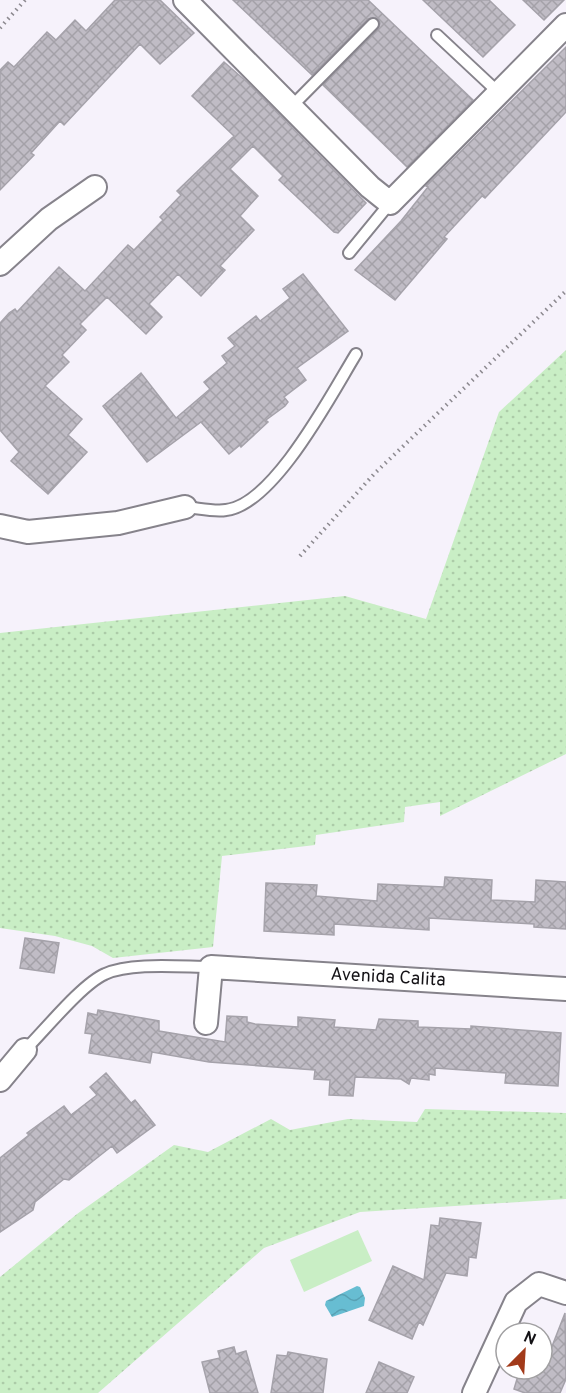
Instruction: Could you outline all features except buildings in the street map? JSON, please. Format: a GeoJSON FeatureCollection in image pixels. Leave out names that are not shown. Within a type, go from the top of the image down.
{"type":"FeatureCollection","features":[{"type":"Feature","properties":{"kind":"street"},"geometry":{"type":"LineString","coordinates":[[193,3],[370,187],[390,203],[566,26]]}},
{"type":"Feature","properties":{"kind":"street"},"geometry":{"type":"LineString","coordinates":[[0,264],[49,219],[95,187]]}},
{"type":"Feature","properties":{"kind":"street"},"geometry":{"type":"LineString","coordinates":[[0,526],[28,532],[118,523],[185,507]]}},
{"type":"Feature","properties":{"kind":"street"},"geometry":{"type":"LineString","coordinates":[[206,1023],[211,967]]}},
{"type":"Feature","properties":{"kind":"street","name":"Avenida Calita"},"geometry":{"type":"LineString","coordinates":[[211,967],[566,988]]}},
{"type":"Feature","properties":{"kind":"street"},"geometry":{"type":"LineString","coordinates":[[0,1080],[25,1050]]}},
{"type":"Feature","properties":{"kind":"street"},"geometry":{"type":"LineString","coordinates":[[474,1393],[516,1302],[539,1284],[566,1293]]}},
{"type":"Feature","properties":{"kind":"lane"},"geometry":{"type":"LineString","coordinates":[[291,106],[373,24]]}},
{"type":"Feature","properties":{"kind":"lane"},"geometry":{"type":"LineString","coordinates":[[437,35],[499,93]]}},
{"type":"Feature","properties":{"kind":"lane"},"geometry":{"type":"LineString","coordinates":[[349,253],[390,203]]}},
{"type":"Feature","properties":{"kind":"lane"},"geometry":{"type":"LineString","coordinates":[[185,507],[227,510],[250,501],[283,469],[356,354]]}},
{"type":"Feature","properties":{"kind":"lane"},"geometry":{"type":"LineString","coordinates":[[25,1050],[81,991],[106,974],[145,967],[211,967]]}},
{"type":"Feature","properties":{"kind":"path"},"geometry":{"type":"LineString","coordinates":[[0,28],[25,0]]}},
{"type":"Feature","properties":{"kind":"path"},"geometry":{"type":"LineString","coordinates":[[300,556],[375,473],[566,291]]}},
{"type":"Feature","properties":{"kind":"green space"},"geometry":{"type":"Polygon","coordinates":[[[566,350],[566,754],[440,816],[440,802],[405,807],[404,822],[316,835],[315,845],[222,856],[213,947],[113,958],[92,946],[55,936],[0,928],[0,633],[345,596],[426,619],[499,412],[566,350]]]}},
{"type":"Feature","properties":{"kind":"green space"},"geometry":{"type":"Polygon","coordinates":[[[425,1109],[566,1113],[566,1199],[360,1212],[264,1248],[98,1393],[0,1393],[0,1277],[77,1214],[174,1145],[208,1152],[271,1119],[290,1130],[348,1119],[417,1122],[425,1109]]]}},
{"type":"Feature","properties":{"kind":"green space"},"geometry":{"type":"Polygon","coordinates":[[[358,1230],[372,1261],[304,1292],[290,1260],[358,1230]]]}},
{"type":"Feature","properties":{"kind":"water"},"geometry":{"type":"Polygon","coordinates":[[[357,1286],[360,1287],[365,1298],[364,1306],[332,1317],[325,1305],[326,1301],[357,1286]]]}}]}
